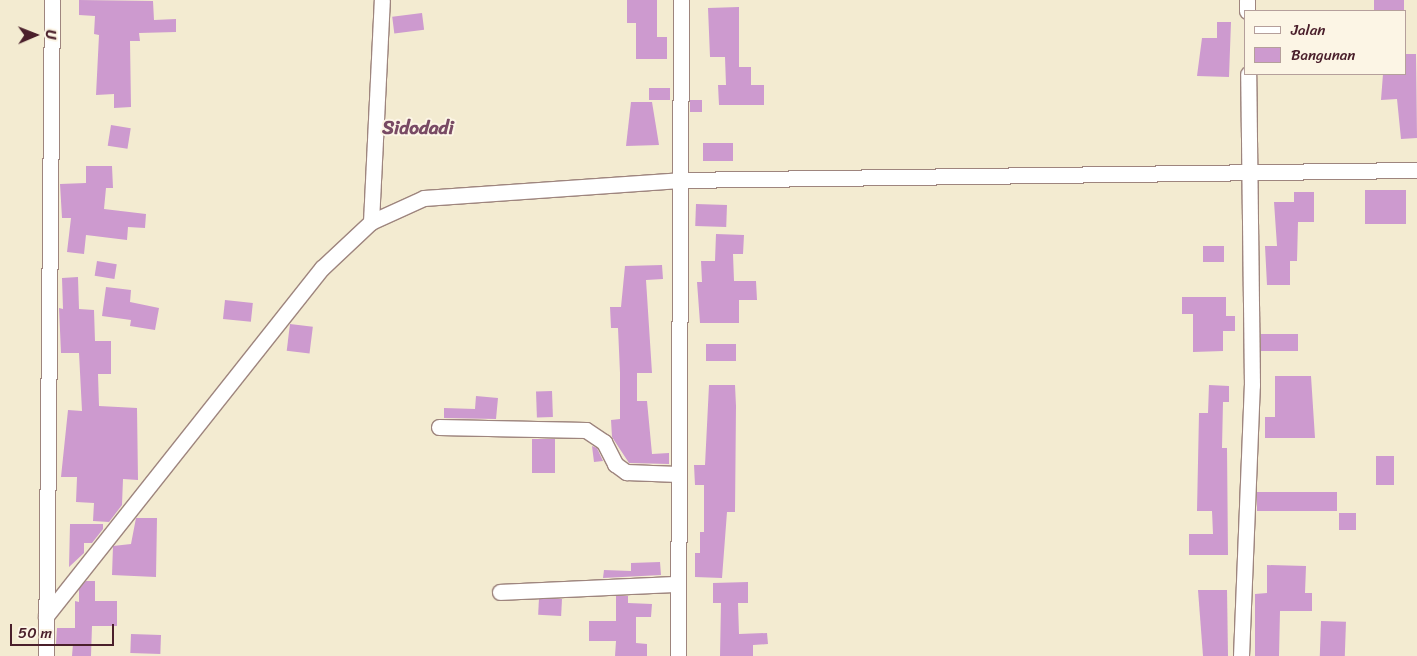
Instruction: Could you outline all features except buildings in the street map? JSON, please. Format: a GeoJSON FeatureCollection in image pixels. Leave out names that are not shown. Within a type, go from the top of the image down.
{"type":"FeatureCollection","features":[{"type":"Feature","properties":{"kind":"street"},"geometry":{"type":"LineString","coordinates":[[46,656],[52,0]]}},
{"type":"Feature","properties":{"kind":"street"},"geometry":{"type":"LineString","coordinates":[[370,222],[382,0]]}},
{"type":"Feature","properties":{"kind":"street"},"geometry":{"type":"LineString","coordinates":[[678,656],[681,0]]}},
{"type":"Feature","properties":{"kind":"street"},"geometry":{"type":"LineString","coordinates":[[1241,656],[1252,395],[1248,75]]}},
{"type":"Feature","properties":{"kind":"street"},"geometry":{"type":"LineString","coordinates":[[46,616],[322,268],[370,222],[391,209],[454,192],[679,180],[1417,170]]}},
{"type":"Feature","properties":{"kind":"street"},"geometry":{"type":"LineString","coordinates":[[439,427],[586,430],[604,442],[615,464],[626,472],[678,474]]}},
{"type":"Feature","properties":{"kind":"street"},"geometry":{"type":"LineString","coordinates":[[500,592],[678,584]]}},
{"type":"Feature","properties":{"kind":"district","name":"Sidodadi"},"geometry":{"type":"Point","coordinates":[418,128]}}]}
